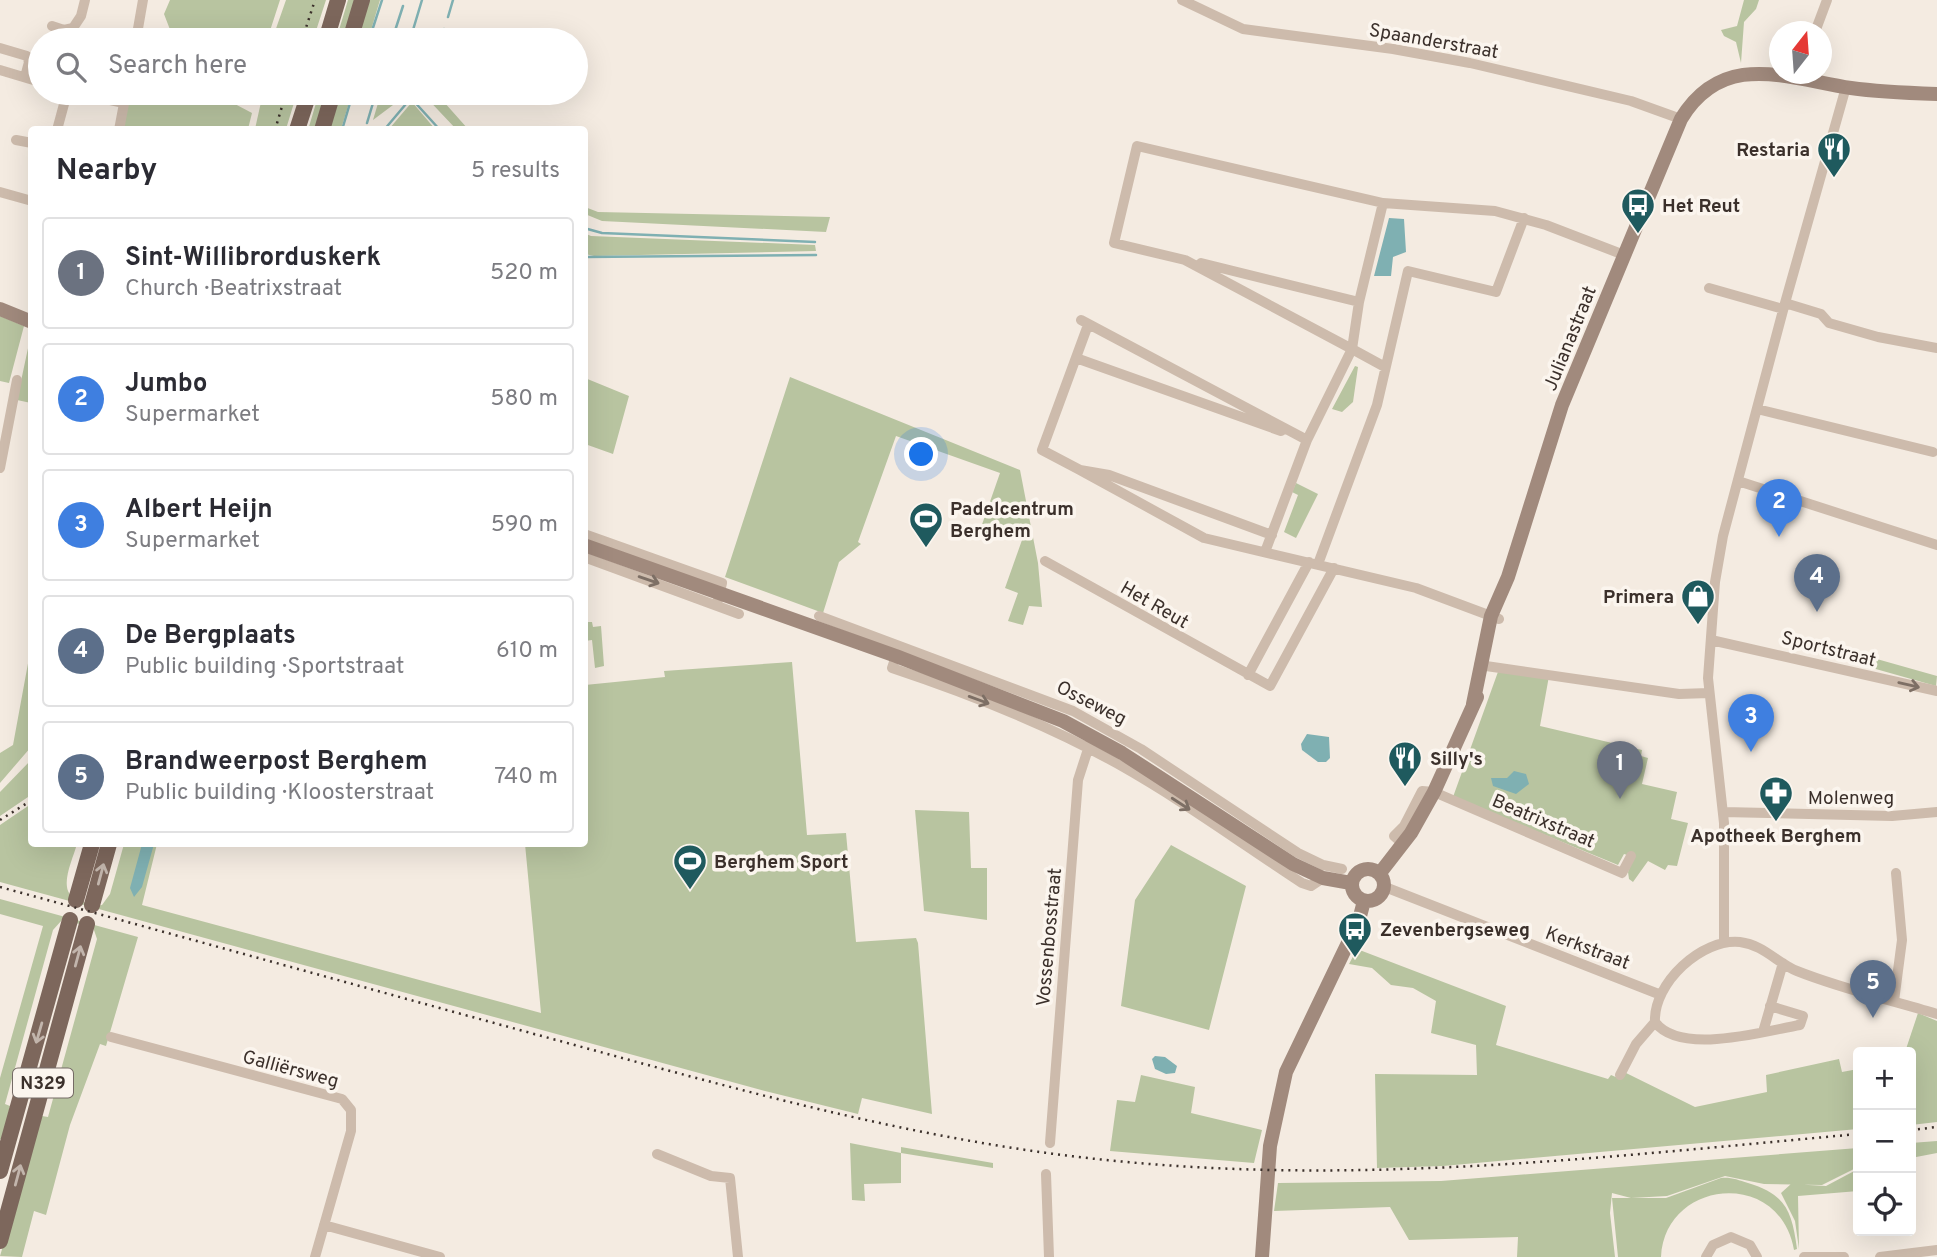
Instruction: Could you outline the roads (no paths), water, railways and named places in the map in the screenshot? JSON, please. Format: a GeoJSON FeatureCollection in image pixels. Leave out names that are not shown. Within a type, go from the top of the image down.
{"type":"FeatureCollection","features":[{"type":"Feature","properties":{"kind":"main road"},"geometry":{"type":"LineString","coordinates":[[330,28],[338,0]]}},
{"type":"Feature","properties":{"kind":"main road"},"geometry":{"type":"LineString","coordinates":[[354,28],[362,0]]}},
{"type":"Feature","properties":{"kind":"main road"},"geometry":{"type":"LineString","coordinates":[[299,126],[305,105]]}},
{"type":"Feature","properties":{"kind":"main road"},"geometry":{"type":"LineString","coordinates":[[323,126],[329,105]]}},
{"type":"Feature","properties":{"kind":"main road"},"geometry":{"type":"LineString","coordinates":[[76,900],[91,847]]}},
{"type":"Feature","properties":{"kind":"main road"},"geometry":{"type":"LineString","coordinates":[[92,905],[108,847]]}},
{"type":"Feature","properties":{"kind":"main road","name":"N329"},"geometry":{"type":"LineString","coordinates":[[0,1171],[70,920]]}},
{"type":"Feature","properties":{"kind":"main road","name":"N329"},"geometry":{"type":"LineString","coordinates":[[0,1241],[87,924]]}},
{"type":"Feature","properties":{"kind":"street"},"geometry":{"type":"LineString","coordinates":[[70,28],[81,16],[85,0]]}},
{"type":"Feature","properties":{"kind":"street"},"geometry":{"type":"LineString","coordinates":[[138,28],[143,0]]}},
{"type":"Feature","properties":{"kind":"street","name":"Spaanderstraat"},"geometry":{"type":"LineString","coordinates":[[1182,0],[1243,29],[1393,49],[1470,63],[1631,101],[1681,119]]}},
{"type":"Feature","properties":{"kind":"street"},"geometry":{"type":"LineString","coordinates":[[1819,21],[1827,0]]}},
{"type":"Feature","properties":{"kind":"street"},"geometry":{"type":"LineString","coordinates":[[52,26],[58,28]]}},
{"type":"Feature","properties":{"kind":"street"},"geometry":{"type":"LineString","coordinates":[[0,48],[28,60]]}},
{"type":"Feature","properties":{"kind":"street"},"geometry":{"type":"LineString","coordinates":[[25,77],[28,66]]}},
{"type":"Feature","properties":{"kind":"street"},"geometry":{"type":"LineString","coordinates":[[0,70],[28,78]]}},
{"type":"Feature","properties":{"kind":"street","name":"Julianastraat"},"geometry":{"type":"LineString","coordinates":[[1382,880],[1434,792],[1473,704],[1495,617],[1562,405],[1681,119],[1691,102],[1716,83],[1754,74],[1769,74]]}},
{"type":"Feature","properties":{"kind":"street","name":"Julianastraat"},"geometry":{"type":"LineString","coordinates":[[1832,83],[1846,87],[1937,94]]}},
{"type":"Feature","properties":{"kind":"street"},"geometry":{"type":"LineString","coordinates":[[1724,942],[1723,812],[1709,693],[1715,582],[1723,536],[1846,87]]}},
{"type":"Feature","properties":{"kind":"street"},"geometry":{"type":"LineString","coordinates":[[58,126],[64,105]]}},
{"type":"Feature","properties":{"kind":"street"},"geometry":{"type":"LineString","coordinates":[[121,126],[124,105]]}},
{"type":"Feature","properties":{"kind":"street"},"geometry":{"type":"LineString","coordinates":[[16,140],[28,142]]}},
{"type":"Feature","properties":{"kind":"street"},"geometry":{"type":"LineString","coordinates":[[1359,302],[1114,243],[1138,146],[1384,203],[1495,211],[1524,218],[1625,255]]}},
{"type":"Feature","properties":{"kind":"street"},"geometry":{"type":"LineString","coordinates":[[0,192],[28,200]]}},
{"type":"Feature","properties":{"kind":"street"},"geometry":{"type":"LineString","coordinates":[[1265,552],[1307,439],[1352,349],[1359,302],[1384,203]]}},
{"type":"Feature","properties":{"kind":"street"},"geometry":{"type":"LineString","coordinates":[[1248,675],[1314,563],[1377,405],[1408,271],[1496,292],[1524,218]]}},
{"type":"Feature","properties":{"kind":"street"},"geometry":{"type":"LineString","coordinates":[[1185,260],[1385,367]]}},
{"type":"Feature","properties":{"kind":"street"},"geometry":{"type":"LineString","coordinates":[[1709,288],[1821,314],[1829,323],[1878,337],[1937,348]]}},
{"type":"Feature","properties":{"kind":"street"},"geometry":{"type":"LineString","coordinates":[[0,309],[28,320]]}},
{"type":"Feature","properties":{"kind":"street"},"geometry":{"type":"LineString","coordinates":[[1291,434],[1268,417],[1085,323],[1076,358],[1042,450],[1204,538],[1437,594],[1495,617]]}},
{"type":"Feature","properties":{"kind":"street"},"geometry":{"type":"LineString","coordinates":[[1076,358],[1307,439]]}},
{"type":"Feature","properties":{"kind":"street"},"geometry":{"type":"LineString","coordinates":[[0,468],[1,451],[17,380]]}},
{"type":"Feature","properties":{"kind":"street"},"geometry":{"type":"LineString","coordinates":[[1757,409],[1933,452]]}},
{"type":"Feature","properties":{"kind":"street"},"geometry":{"type":"LineString","coordinates":[[1080,470],[1109,475],[1272,535]]}},
{"type":"Feature","properties":{"kind":"street"},"geometry":{"type":"LineString","coordinates":[[1738,481],[1937,545]]}},
{"type":"Feature","properties":{"kind":"street","name":"Osseweg"},"geometry":{"type":"LineString","coordinates":[[588,536],[719,599],[739,614]]}},
{"type":"Feature","properties":{"kind":"street","name":"Osseweg"},"geometry":{"type":"LineString","coordinates":[[588,546],[647,562]]}},
{"type":"Feature","properties":{"kind":"street","name":"Osseweg"},"geometry":{"type":"LineString","coordinates":[[588,558],[719,599],[831,627],[1073,711],[1141,749],[1323,878],[1352,883]]}},
{"type":"Feature","properties":{"kind":"street","name":"Het Reut"},"geometry":{"type":"LineString","coordinates":[[1045,561],[1270,686],[1334,568]]}},
{"type":"Feature","properties":{"kind":"street","name":"Osseweg"},"geometry":{"type":"LineString","coordinates":[[819,616],[831,627],[894,662],[959,686],[1036,709],[1224,829],[1302,883],[1311,886],[1323,878]]}},
{"type":"Feature","properties":{"kind":"street","name":"Sportstraat"},"geometry":{"type":"LineString","coordinates":[[1712,640],[1771,651],[1937,691]]}},
{"type":"Feature","properties":{"kind":"street"},"geometry":{"type":"LineString","coordinates":[[1483,665],[1679,694],[1709,693]]}},
{"type":"Feature","properties":{"kind":"street","name":"Osseweg"},"geometry":{"type":"LineString","coordinates":[[1090,742],[1309,866],[1342,869]]}},
{"type":"Feature","properties":{"kind":"street","name":"Vossenbosstraat"},"geometry":{"type":"LineString","coordinates":[[1050,1143],[1078,780],[1090,742]]}},
{"type":"Feature","properties":{"kind":"street","name":"Beatrixstraat"},"geometry":{"type":"LineString","coordinates":[[1434,792],[1622,873],[1631,856]]}},
{"type":"Feature","properties":{"kind":"street","name":"Molenweg"},"geometry":{"type":"LineString","coordinates":[[1723,812],[1888,816],[1937,812]]}},
{"type":"Feature","properties":{"kind":"street"},"geometry":{"type":"LineString","coordinates":[[1364,869],[1382,880],[1377,899],[1364,901],[1353,893],[1355,875],[1364,869]]}},
{"type":"Feature","properties":{"kind":"street"},"geometry":{"type":"LineString","coordinates":[[1894,1001],[1902,940],[1896,873]]}},
{"type":"Feature","properties":{"kind":"street","name":"Kerkstraat"},"geometry":{"type":"LineString","coordinates":[[1382,880],[1661,995]]}},
{"type":"Feature","properties":{"kind":"street"},"geometry":{"type":"LineString","coordinates":[[1262,1257],[1270,1146],[1286,1072],[1359,920],[1364,901]]}},
{"type":"Feature","properties":{"kind":"street"},"geometry":{"type":"LineString","coordinates":[[1770,1006],[1803,1016],[1800,1025],[1693,1041],[1660,1029],[1655,1022],[1654,1013],[1661,995],[1694,955],[1724,942],[1760,948],[1797,971],[1937,1014]]}},
{"type":"Feature","properties":{"kind":"street"},"geometry":{"type":"LineString","coordinates":[[1763,1032],[1783,963]]}},
{"type":"Feature","properties":{"kind":"street"},"geometry":{"type":"LineString","coordinates":[[1620,1075],[1636,1044],[1655,1022]]}},
{"type":"Feature","properties":{"kind":"street","name":"Galliërsweg"},"geometry":{"type":"LineString","coordinates":[[111,1037],[342,1099],[351,1110],[351,1131],[315,1257]]}},
{"type":"Feature","properties":{"kind":"street"},"geometry":{"type":"LineString","coordinates":[[657,1154],[711,1176],[730,1178],[738,1257]]}},
{"type":"Feature","properties":{"kind":"street"},"geometry":{"type":"LineString","coordinates":[[1046,1174],[1049,1257]]}},
{"type":"Feature","properties":{"kind":"street"},"geometry":{"type":"LineString","coordinates":[[324,1225],[440,1257]]}},
{"type":"Feature","properties":{"kind":"street"},"geometry":{"type":"LineString","coordinates":[[1706,1257],[1713,1245],[1731,1237],[1749,1244],[1756,1257]]}},
{"type":"Feature","properties":{"kind":"street"},"geometry":{"type":"LineString","coordinates":[[1880,1257],[1937,1250]]}},
{"type":"Feature","properties":{"kind":"street"},"geometry":{"type":"LineString","coordinates":[[1804,1257],[1844,1257]]}},
{"type":"Feature","properties":{"kind":"water"},"geometry":{"type":"Polygon","coordinates":[[[1389,218],[1404,219],[1406,252],[1393,257],[1391,276],[1374,276],[1389,218]]]}},
{"type":"Feature","properties":{"kind":"water"},"geometry":{"type":"Polygon","coordinates":[[[1307,734],[1329,737],[1330,758],[1326,762],[1318,762],[1302,750],[1301,744],[1307,734]]]}},
{"type":"Feature","properties":{"kind":"water"},"geometry":{"type":"Polygon","coordinates":[[[1514,771],[1526,774],[1529,784],[1516,794],[1493,786],[1491,778],[1507,778],[1514,771]]]}},
{"type":"Feature","properties":{"kind":"water"},"geometry":{"type":"Polygon","coordinates":[[[141,847],[153,847],[142,887],[134,897],[130,888],[141,847]]]}},
{"type":"Feature","properties":{"kind":"water"},"geometry":{"type":"Polygon","coordinates":[[[1155,1056],[1165,1057],[1177,1066],[1175,1073],[1166,1074],[1155,1069],[1152,1059],[1155,1056]]]}},
{"type":"Feature","properties":{"kind":"waterway"},"geometry":{"type":"LineString","coordinates":[[373,28],[382,0]]}},
{"type":"Feature","properties":{"kind":"waterway"},"geometry":{"type":"LineString","coordinates":[[414,28],[422,0]]}},
{"type":"Feature","properties":{"kind":"waterway"},"geometry":{"type":"LineString","coordinates":[[448,17],[453,0]]}},
{"type":"Feature","properties":{"kind":"waterway"},"geometry":{"type":"LineString","coordinates":[[396,28],[403,6]]}},
{"type":"Feature","properties":{"kind":"waterway"},"geometry":{"type":"LineString","coordinates":[[343,126],[349,105]]}},
{"type":"Feature","properties":{"kind":"waterway"},"geometry":{"type":"LineString","coordinates":[[367,123],[372,105]]}},
{"type":"Feature","properties":{"kind":"waterway"},"geometry":{"type":"LineString","coordinates":[[387,126],[405,105]]}},
{"type":"Feature","properties":{"kind":"waterway"},"geometry":{"type":"LineString","coordinates":[[417,105],[436,126]]}},
{"type":"Feature","properties":{"kind":"waterway"},"geometry":{"type":"LineString","coordinates":[[588,229],[602,233],[815,242]]}},
{"type":"Feature","properties":{"kind":"waterway"},"geometry":{"type":"LineString","coordinates":[[588,257],[816,255]]}},
{"type":"Feature","properties":{"kind":"railway"},"geometry":{"type":"LineString","coordinates":[[306,28],[315,0]]}},
{"type":"Feature","properties":{"kind":"railway"},"geometry":{"type":"LineString","coordinates":[[276,126],[282,105]]}},
{"type":"Feature","properties":{"kind":"railway"},"geometry":{"type":"LineString","coordinates":[[0,820],[28,802]]}},
{"type":"Feature","properties":{"kind":"railway"},"geometry":{"type":"LineString","coordinates":[[0,887],[770,1097],[912,1130],[1055,1154],[1219,1168],[1402,1169],[1585,1159],[1853,1134]]}},
{"type":"Feature","properties":{"kind":"railway"},"geometry":{"type":"LineString","coordinates":[[1916,1129],[1937,1127]]}},
{"type":"Feature","properties":{"kind":"place","name":"Restaria"},"geometry":{"type":"Point","coordinates":[1834,179]}},
{"type":"Feature","properties":{"kind":"place","name":"Het Reut"},"geometry":{"type":"Point","coordinates":[1638,235]}},
{"type":"Feature","properties":{"kind":"place","name":"Jumbo"},"geometry":{"type":"Point","coordinates":[1779,537]}},
{"type":"Feature","properties":{"kind":"place","name":"Padelcentrum Berghem"},"geometry":{"type":"Point","coordinates":[926,549]}},
{"type":"Feature","properties":{"kind":"place","name":"De Bergplaats"},"geometry":{"type":"Point","coordinates":[1817,612]}},
{"type":"Feature","properties":{"kind":"place","name":"Primera"},"geometry":{"type":"Point","coordinates":[1698,626]}},
{"type":"Feature","properties":{"kind":"place","name":"Albert Heijn"},"geometry":{"type":"Point","coordinates":[1751,752]}},
{"type":"Feature","properties":{"kind":"place","name":"Silly's"},"geometry":{"type":"Point","coordinates":[1405,788]}},
{"type":"Feature","properties":{"kind":"place","name":"Sint-Willibrorduskerk"},"geometry":{"type":"Point","coordinates":[1620,799]}},
{"type":"Feature","properties":{"kind":"place","name":"Apotheek Berghem"},"geometry":{"type":"Point","coordinates":[1776,823]}},
{"type":"Feature","properties":{"kind":"place","name":"Berghem Sport"},"geometry":{"type":"Point","coordinates":[690,891]}},
{"type":"Feature","properties":{"kind":"place","name":"Zevenbergseweg"},"geometry":{"type":"Point","coordinates":[1355,959]}},
{"type":"Feature","properties":{"kind":"place","name":"Brandweerpost Berghem"},"geometry":{"type":"Point","coordinates":[1873,1018]}}]}
